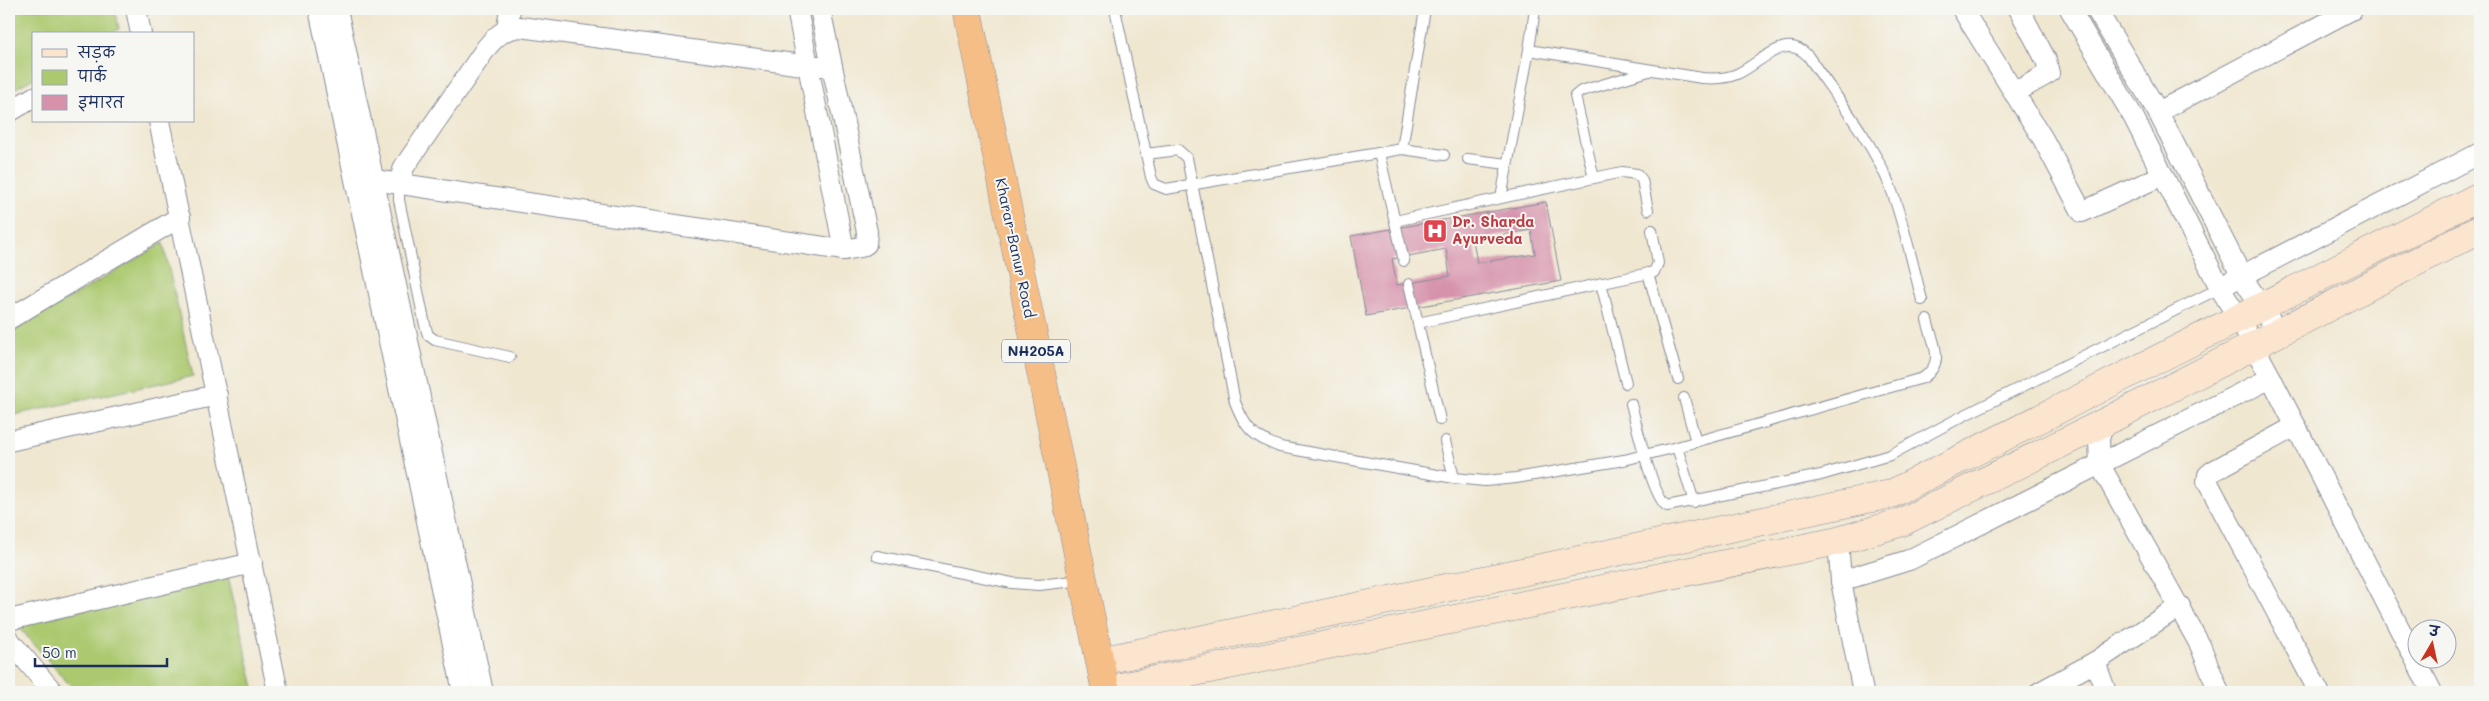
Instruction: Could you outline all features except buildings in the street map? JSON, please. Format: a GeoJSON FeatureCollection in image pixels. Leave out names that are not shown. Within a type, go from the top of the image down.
{"type":"FeatureCollection","features":[{"type":"Feature","properties":{"kind":"highway","name":"Kharar-Banur Road"},"geometry":{"type":"LineString","coordinates":[[967,9],[1106,691]]}},
{"type":"Feature","properties":{"kind":"main road"},"geometry":{"type":"LineString","coordinates":[[1100,661],[1891,494],[2480,196]]}},
{"type":"Feature","properties":{"kind":"main road"},"geometry":{"type":"LineString","coordinates":[[1106,691],[1838,541],[1902,522],[2103,423],[2480,229]]}},
{"type":"Feature","properties":{"kind":"street"},"geometry":{"type":"LineString","coordinates":[[136,9],[141,32]]}},
{"type":"Feature","properties":{"kind":"street"},"geometry":{"type":"LineString","coordinates":[[319,9],[463,692]]}},
{"type":"Feature","properties":{"kind":"street"},"geometry":{"type":"LineString","coordinates":[[337,9],[483,692]]}},
{"type":"Feature","properties":{"kind":"street"},"geometry":{"type":"LineString","coordinates":[[797,9],[810,66],[844,250]]}},
{"type":"Feature","properties":{"kind":"street"},"geometry":{"type":"LineString","coordinates":[[374,180],[844,250],[861,247],[866,244],[868,238],[820,9]]}},
{"type":"Feature","properties":{"kind":"street"},"geometry":{"type":"LineString","coordinates":[[1962,9],[2043,139],[2082,212],[2163,175]]}},
{"type":"Feature","properties":{"kind":"street"},"geometry":{"type":"LineString","coordinates":[[2014,93],[2049,73],[2046,60],[2019,9]]}},
{"type":"Feature","properties":{"kind":"street"},"geometry":{"type":"LineString","coordinates":[[2070,9],[2129,110],[2220,288],[2250,314],[2278,333]]}},
{"type":"Feature","properties":{"kind":"street"},"geometry":{"type":"LineString","coordinates":[[2096,9],[2158,112],[2241,274],[2250,314],[2254,346],[2432,692]]}},
{"type":"Feature","properties":{"kind":"street"},"geometry":{"type":"LineString","coordinates":[[2158,112],[2316,16],[2353,9]]}},
{"type":"Feature","properties":{"kind":"street"},"geometry":{"type":"LineString","coordinates":[[399,183],[404,167],[508,19],[520,27],[810,66],[832,66]]}},
{"type":"Feature","properties":{"kind":"street"},"geometry":{"type":"LineString","coordinates":[[9,112],[32,98]]}},
{"type":"Feature","properties":{"kind":"street"},"geometry":{"type":"LineString","coordinates":[[160,122],[278,692]]}},
{"type":"Feature","properties":{"kind":"street"},"geometry":{"type":"LineString","coordinates":[[2220,288],[2241,274],[2480,154]]}},
{"type":"Feature","properties":{"kind":"street"},"geometry":{"type":"LineString","coordinates":[[9,319],[180,217]]}},
{"type":"Feature","properties":{"kind":"street"},"geometry":{"type":"LineString","coordinates":[[1841,581],[1909,560],[2271,378]]}},
{"type":"Feature","properties":{"kind":"street"},"geometry":{"type":"LineString","coordinates":[[9,441],[217,395]]}},
{"type":"Feature","properties":{"kind":"street"},"geometry":{"type":"LineString","coordinates":[[2103,423],[2099,439],[2100,465],[2180,606],[2203,652],[2218,692]]}},
{"type":"Feature","properties":{"kind":"street"},"geometry":{"type":"LineString","coordinates":[[2296,426],[2213,471],[2208,475],[2207,481],[2319,692]]}},
{"type":"Feature","properties":{"kind":"street"},"geometry":{"type":"LineString","coordinates":[[1838,541],[1841,581],[1863,692]]}},
{"type":"Feature","properties":{"kind":"street"},"geometry":{"type":"LineString","coordinates":[[9,620],[252,564]]}},
{"type":"Feature","properties":{"kind":"street"},"geometry":{"type":"LineString","coordinates":[[2040,692],[2094,662],[2180,606]]}},
{"type":"Feature","properties":{"kind":"street"},"geometry":{"type":"LineString","coordinates":[[9,640],[53,692]]}},
{"type":"Feature","properties":{"kind":"street"},"geometry":{"type":"LineString","coordinates":[[2094,662],[2106,692]]}},
{"type":"Feature","properties":{"kind":"lane"},"geometry":{"type":"LineString","coordinates":[[1115,9],[1154,184],[1166,189],[1193,186],[1402,149],[1444,155]]}},
{"type":"Feature","properties":{"kind":"lane"},"geometry":{"type":"LineString","coordinates":[[1402,149],[1424,9]]}},
{"type":"Feature","properties":{"kind":"lane"},"geometry":{"type":"LineString","coordinates":[[1501,198],[1535,9]]}},
{"type":"Feature","properties":{"kind":"lane"},"geometry":{"type":"LineString","coordinates":[[1529,50],[1702,78],[1726,78],[1737,74],[1779,49],[1792,46],[1801,48],[1872,151],[1889,184],[1902,222],[1922,300]]}},
{"type":"Feature","properties":{"kind":"lane"},"geometry":{"type":"LineString","coordinates":[[1594,178],[1576,100],[1577,93],[1652,70]]}},
{"type":"Feature","properties":{"kind":"lane"},"geometry":{"type":"LineString","coordinates":[[1146,154],[1172,150],[1183,153],[1187,158],[1235,402],[1242,419],[1251,432],[1262,440],[1280,447],[1454,478],[1485,481],[1516,478],[1644,455],[1923,378],[1934,371],[1937,362],[1927,320]]}},
{"type":"Feature","properties":{"kind":"lane"},"geometry":{"type":"LineString","coordinates":[[1379,153],[1404,261]]}},
{"type":"Feature","properties":{"kind":"lane"},"geometry":{"type":"LineString","coordinates":[[1468,159],[1507,164]]}},
{"type":"Feature","properties":{"kind":"lane"},"geometry":{"type":"LineString","coordinates":[[1395,221],[1622,172],[1637,174],[1642,180],[1648,210]]}},
{"type":"Feature","properties":{"kind":"lane"},"geometry":{"type":"LineString","coordinates":[[399,183],[399,200],[428,335],[435,340],[510,357]]}},
{"type":"Feature","properties":{"kind":"lane"},"geometry":{"type":"LineString","coordinates":[[1418,323],[1648,273],[1658,268],[1652,230]]}},
{"type":"Feature","properties":{"kind":"lane"},"geometry":{"type":"LineString","coordinates":[[1648,273],[1678,379]]}},
{"type":"Feature","properties":{"kind":"lane"},"geometry":{"type":"LineString","coordinates":[[1601,283],[1626,383]]}},
{"type":"Feature","properties":{"kind":"lane"},"geometry":{"type":"LineString","coordinates":[[1409,284],[1440,420]]}},
{"type":"Feature","properties":{"kind":"lane"},"geometry":{"type":"LineString","coordinates":[[1631,404],[1644,455],[1663,504],[1672,506],[1694,502],[1846,469],[1890,455],[1970,412],[2220,288]]}},
{"type":"Feature","properties":{"kind":"lane"},"geometry":{"type":"LineString","coordinates":[[1684,398],[1696,442]]}},
{"type":"Feature","properties":{"kind":"lane"},"geometry":{"type":"LineString","coordinates":[[1445,442],[1454,478]]}},
{"type":"Feature","properties":{"kind":"lane"},"geometry":{"type":"LineString","coordinates":[[1677,447],[1694,502]]}},
{"type":"Feature","properties":{"kind":"lane"},"geometry":{"type":"LineString","coordinates":[[877,556],[1012,584],[1040,585],[1083,580]]}},
{"type":"Feature","properties":{"kind":"green space"},"geometry":{"type":"Polygon","coordinates":[[[19,9],[115,9],[119,29],[114,32],[32,32],[32,79],[9,92],[9,14],[19,9]]]}},
{"type":"Feature","properties":{"kind":"green space"},"geometry":{"type":"Polygon","coordinates":[[[163,243],[193,376],[9,416],[9,334],[163,243]]]}},
{"type":"Feature","properties":{"kind":"green space"},"geometry":{"type":"Polygon","coordinates":[[[228,576],[255,692],[76,692],[17,625],[228,576]]]}},
{"type":"Feature","properties":{"kind":"place","name":"Dr. Sharda Ayurveda"},"geometry":{"type":"Point","coordinates":[1435,231]}}]}
